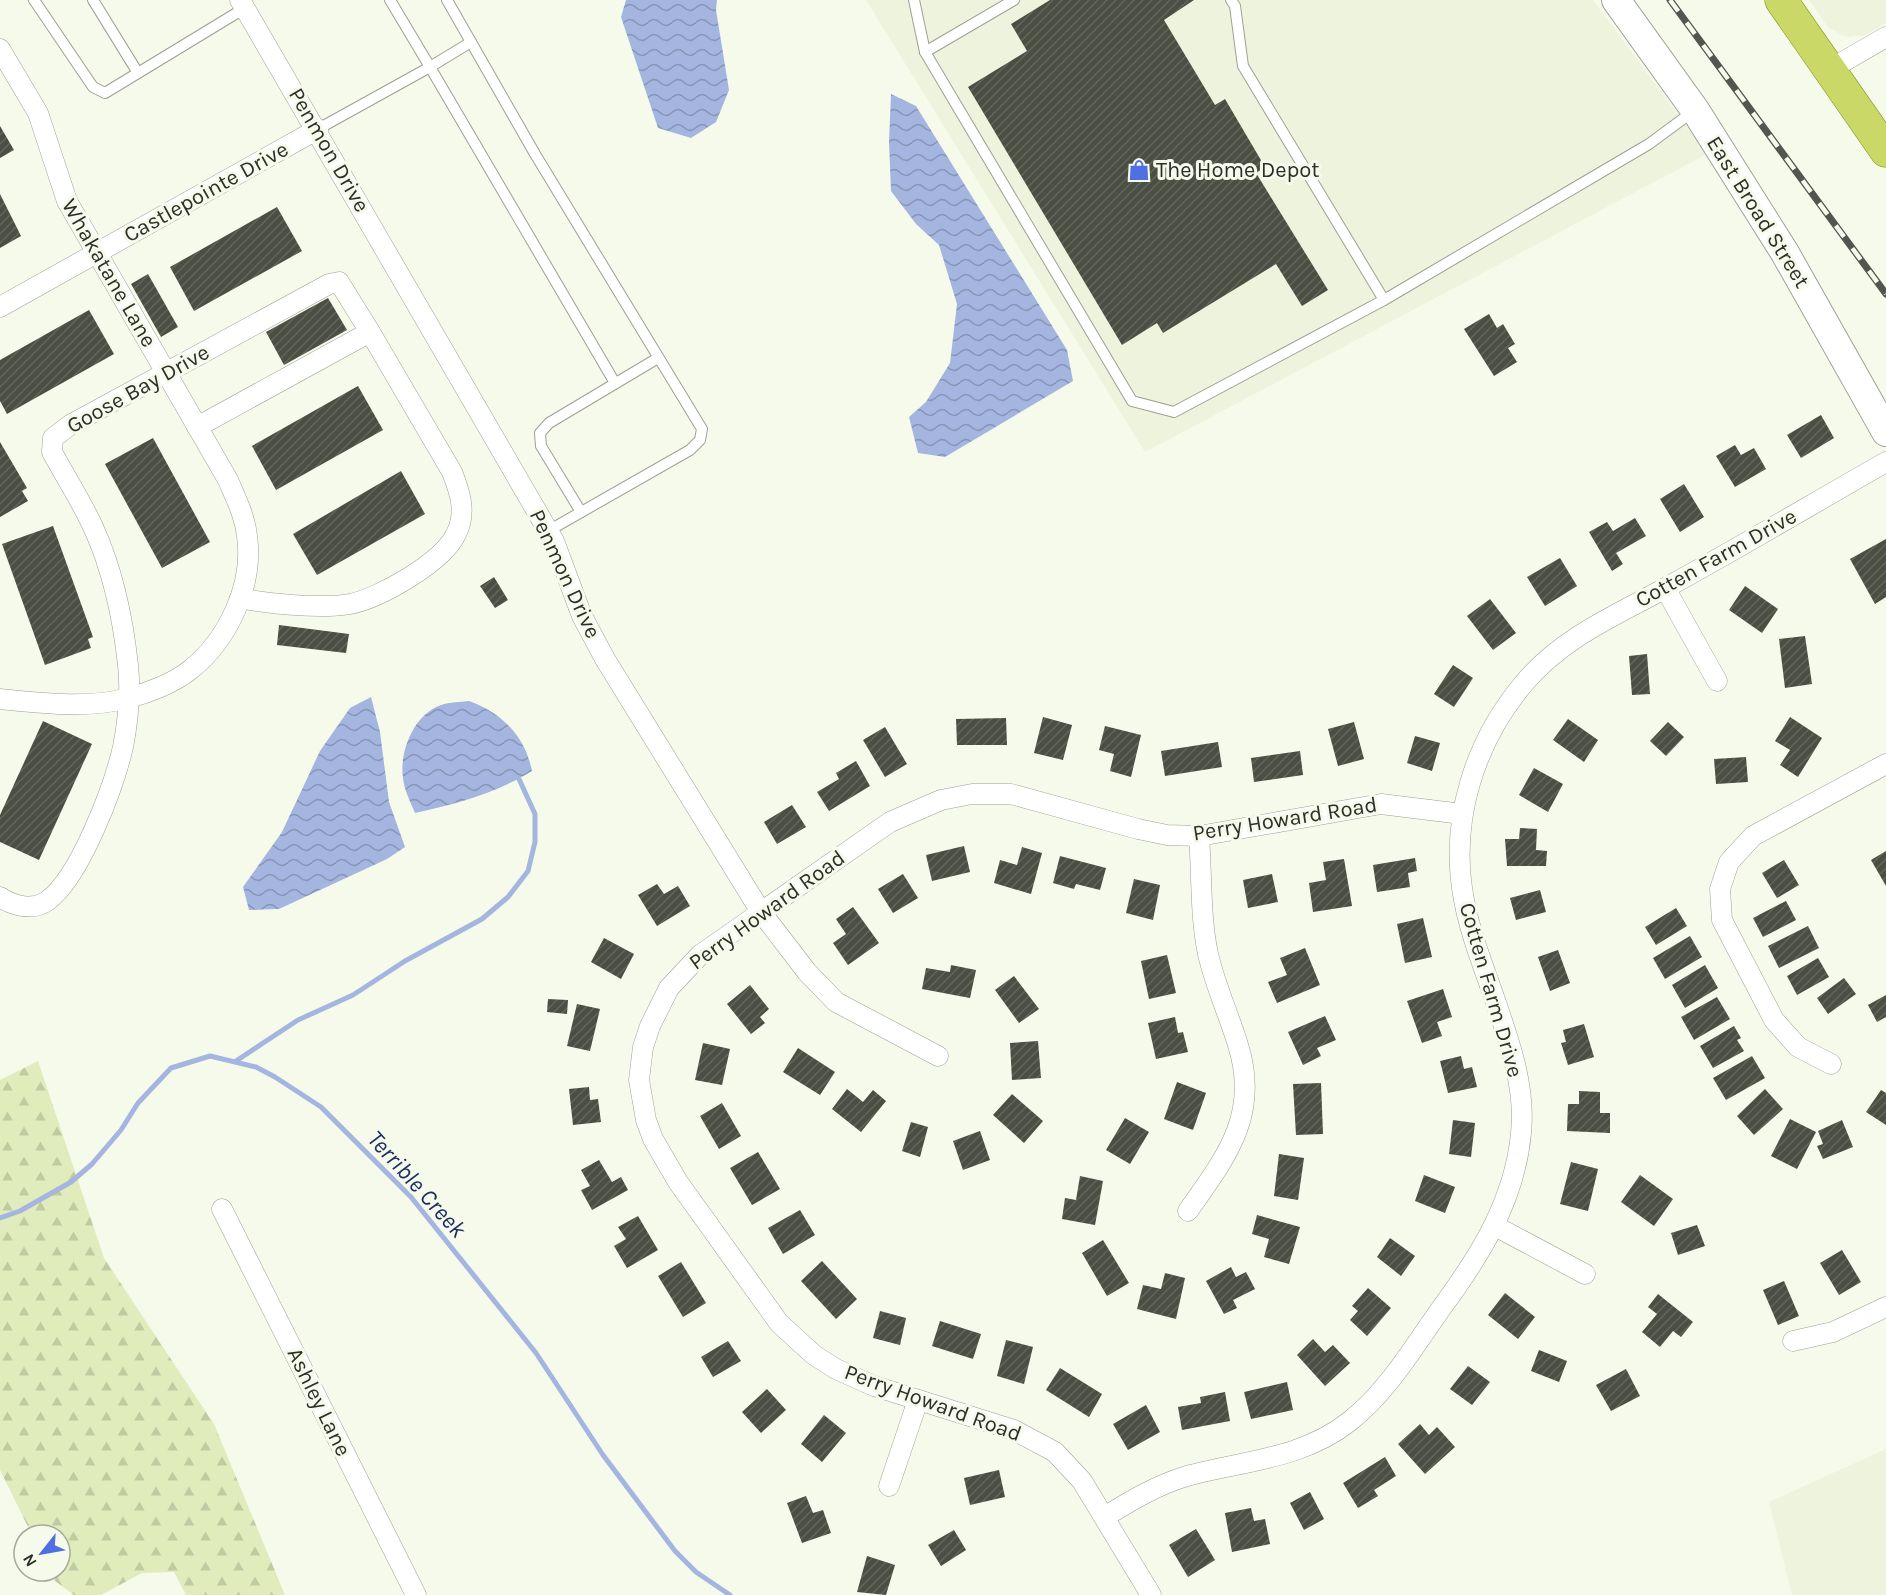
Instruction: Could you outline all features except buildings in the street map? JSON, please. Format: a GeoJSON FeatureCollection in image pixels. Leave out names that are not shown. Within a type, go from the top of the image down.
{"type":"FeatureCollection","features":[{"type":"Feature","properties":{"kind":"main road","name":"East Broad Street"},"geometry":{"type":"LineString","coordinates":[[1616,0],[1695,110],[1785,254],[1886,432]]}},
{"type":"Feature","properties":{"kind":"main road"},"geometry":{"type":"LineString","coordinates":[[1781,0],[1886,151]]}},
{"type":"Feature","properties":{"kind":"street","name":"Penmon Drive"},"geometry":{"type":"LineString","coordinates":[[243,4],[318,129],[548,531],[564,562],[582,616],[601,651],[761,912],[807,972],[836,1002],[939,1056]]}},
{"type":"Feature","properties":{"kind":"street"},"geometry":{"type":"LineString","coordinates":[[1829,70],[1886,37]]}},
{"type":"Feature","properties":{"kind":"street","name":"Whakatane Lane"},"geometry":{"type":"LineString","coordinates":[[0,49],[38,113],[61,186],[197,427],[242,512],[249,558],[240,598],[213,647],[190,670],[173,681],[129,698],[78,703],[0,699]]}},
{"type":"Feature","properties":{"kind":"street","name":"Castlepointe Drive"},"geometry":{"type":"LineString","coordinates":[[0,307],[318,129]]}},
{"type":"Feature","properties":{"kind":"street","name":"Goose Bay Drive"},"geometry":{"type":"LineString","coordinates":[[0,897],[22,906],[46,901],[75,867],[112,783],[123,747],[129,698],[128,666],[109,566],[93,528],[52,453],[51,444],[59,432],[329,284],[339,282],[370,332]]}},
{"type":"Feature","properties":{"kind":"street"},"geometry":{"type":"LineString","coordinates":[[197,427],[370,332],[452,472],[460,493],[462,514],[456,535],[442,553],[414,574],[370,598],[349,604],[270,605],[240,598]]}},
{"type":"Feature","properties":{"kind":"street","name":"Cotten Farm Drive"},"geometry":{"type":"LineString","coordinates":[[1106,1516],[1165,1483],[1297,1450],[1349,1422],[1384,1387],[1471,1267],[1495,1226],[1517,1159],[1521,1132],[1521,1099],[1509,1040],[1470,929],[1459,871],[1462,814],[1479,754],[1508,703],[1528,678],[1574,638],[1886,462]]}},
{"type":"Feature","properties":{"kind":"street"},"geometry":{"type":"LineString","coordinates":[[1665,588],[1717,681]]}},
{"type":"Feature","properties":{"kind":"street"},"geometry":{"type":"LineString","coordinates":[[1831,1064],[1798,1047],[1774,1020],[1722,920],[1720,889],[1729,862],[1753,836],[1886,764]]}},
{"type":"Feature","properties":{"kind":"street","name":"Perry Howard Road"},"geometry":{"type":"LineString","coordinates":[[1151,1595],[1106,1516],[1082,1481],[1055,1452],[1014,1430],[918,1400],[836,1369],[795,1339],[764,1303],[664,1161],[646,1120],[641,1097],[640,1065],[643,1047],[657,1008],[669,988],[700,955],[890,822],[941,800],[972,794],[1011,794],[1138,829],[1167,835],[1200,836],[1381,804],[1462,814]]}},
{"type":"Feature","properties":{"kind":"street"},"geometry":{"type":"LineString","coordinates":[[1188,1211],[1234,1141],[1241,1124],[1246,1091],[1239,1049],[1208,954],[1200,836]]}},
{"type":"Feature","properties":{"kind":"street","name":"Ashley Lane"},"geometry":{"type":"LineString","coordinates":[[222,1209],[416,1595]]}},
{"type":"Feature","properties":{"kind":"street"},"geometry":{"type":"LineString","coordinates":[[1495,1226],[1585,1274]]}},
{"type":"Feature","properties":{"kind":"street"},"geometry":{"type":"LineString","coordinates":[[1793,1341],[1833,1332],[1886,1307]]}},
{"type":"Feature","properties":{"kind":"street"},"geometry":{"type":"LineString","coordinates":[[889,1486],[918,1400]]}},
{"type":"Feature","properties":{"kind":"lane"},"geometry":{"type":"LineString","coordinates":[[34,0],[93,87],[105,93],[138,74],[243,4]]}},
{"type":"Feature","properties":{"kind":"lane"},"geometry":{"type":"LineString","coordinates":[[93,0],[138,74]]}},
{"type":"Feature","properties":{"kind":"lane"},"geometry":{"type":"LineString","coordinates":[[390,0],[615,383]]}},
{"type":"Feature","properties":{"kind":"lane"},"geometry":{"type":"LineString","coordinates":[[447,0],[702,429],[700,440],[690,450],[548,531]]}},
{"type":"Feature","properties":{"kind":"lane"},"geometry":{"type":"LineString","coordinates":[[914,0],[926,52],[1132,401],[1174,412],[1384,300],[1648,144],[1695,110]]}},
{"type":"Feature","properties":{"kind":"lane"},"geometry":{"type":"LineString","coordinates":[[926,52],[1014,0]]}},
{"type":"Feature","properties":{"kind":"lane"},"geometry":{"type":"LineString","coordinates":[[1231,0],[1235,6],[1243,66],[1384,300]]}},
{"type":"Feature","properties":{"kind":"lane"},"geometry":{"type":"LineString","coordinates":[[318,129],[471,42]]}},
{"type":"Feature","properties":{"kind":"lane"},"geometry":{"type":"LineString","coordinates":[[581,512],[541,446],[540,433],[549,423],[658,358]]}},
{"type":"Feature","properties":{"kind":"shaded area"},"geometry":{"type":"Polygon","coordinates":[[[866,0],[1593,0],[1707,154],[1145,452],[866,0]]]}},
{"type":"Feature","properties":{"kind":"shaded area"},"geometry":{"type":"Polygon","coordinates":[[[1809,0],[1886,0],[1886,23],[1865,35],[1846,37],[1828,27],[1809,0]]]}},
{"type":"Feature","properties":{"kind":"shaded area"},"geometry":{"type":"Polygon","coordinates":[[[1886,1449],[1886,1595],[1792,1595],[1769,1502],[1886,1449]]]}},
{"type":"Feature","properties":{"kind":"green space"},"geometry":{"type":"Polygon","coordinates":[[[38,1061],[104,1258],[214,1424],[285,1595],[186,1595],[174,1572],[142,1573],[101,1595],[74,1595],[58,1583],[72,1583],[72,1523],[26,1523],[0,1470],[0,1080],[38,1061]]]}},
{"type":"Feature","properties":{"kind":"water"},"geometry":{"type":"Polygon","coordinates":[[[626,0],[717,0],[716,10],[729,90],[716,122],[691,138],[658,128],[621,17],[626,0]]]}},
{"type":"Feature","properties":{"kind":"water"},"geometry":{"type":"Polygon","coordinates":[[[891,94],[916,106],[1067,350],[1073,381],[945,457],[918,453],[909,417],[926,402],[950,363],[957,304],[939,245],[916,224],[891,191],[889,142],[891,94]]]}},
{"type":"Feature","properties":{"kind":"water"},"geometry":{"type":"Polygon","coordinates":[[[371,697],[380,732],[389,802],[405,847],[387,859],[279,909],[249,910],[243,887],[282,832],[320,751],[350,708],[371,697]]]}},
{"type":"Feature","properties":{"kind":"water"},"geometry":{"type":"Polygon","coordinates":[[[469,701],[492,712],[510,727],[524,747],[532,771],[504,786],[475,797],[415,813],[405,787],[402,768],[410,735],[416,725],[431,710],[444,704],[469,701]]]}},
{"type":"Feature","properties":{"kind":"waterway"},"geometry":{"type":"LineString","coordinates":[[236,1061],[298,1020],[353,995],[405,961],[482,919],[508,897],[528,871],[535,842],[535,814],[519,779]]}},
{"type":"Feature","properties":{"kind":"waterway","name":"Terrible Creek"},"geometry":{"type":"LineString","coordinates":[[0,1218],[20,1211],[71,1182],[92,1164],[121,1130],[138,1103],[171,1068],[210,1056],[256,1067],[321,1107],[411,1197],[536,1353],[603,1455],[675,1551],[696,1572],[730,1595]]}},
{"type":"Feature","properties":{"kind":"railway"},"geometry":{"type":"LineString","coordinates":[[1670,0],[1886,294]]}},
{"type":"Feature","properties":{"kind":"place","name":"The Home Depot"},"geometry":{"type":"Point","coordinates":[1139,170]}}]}
